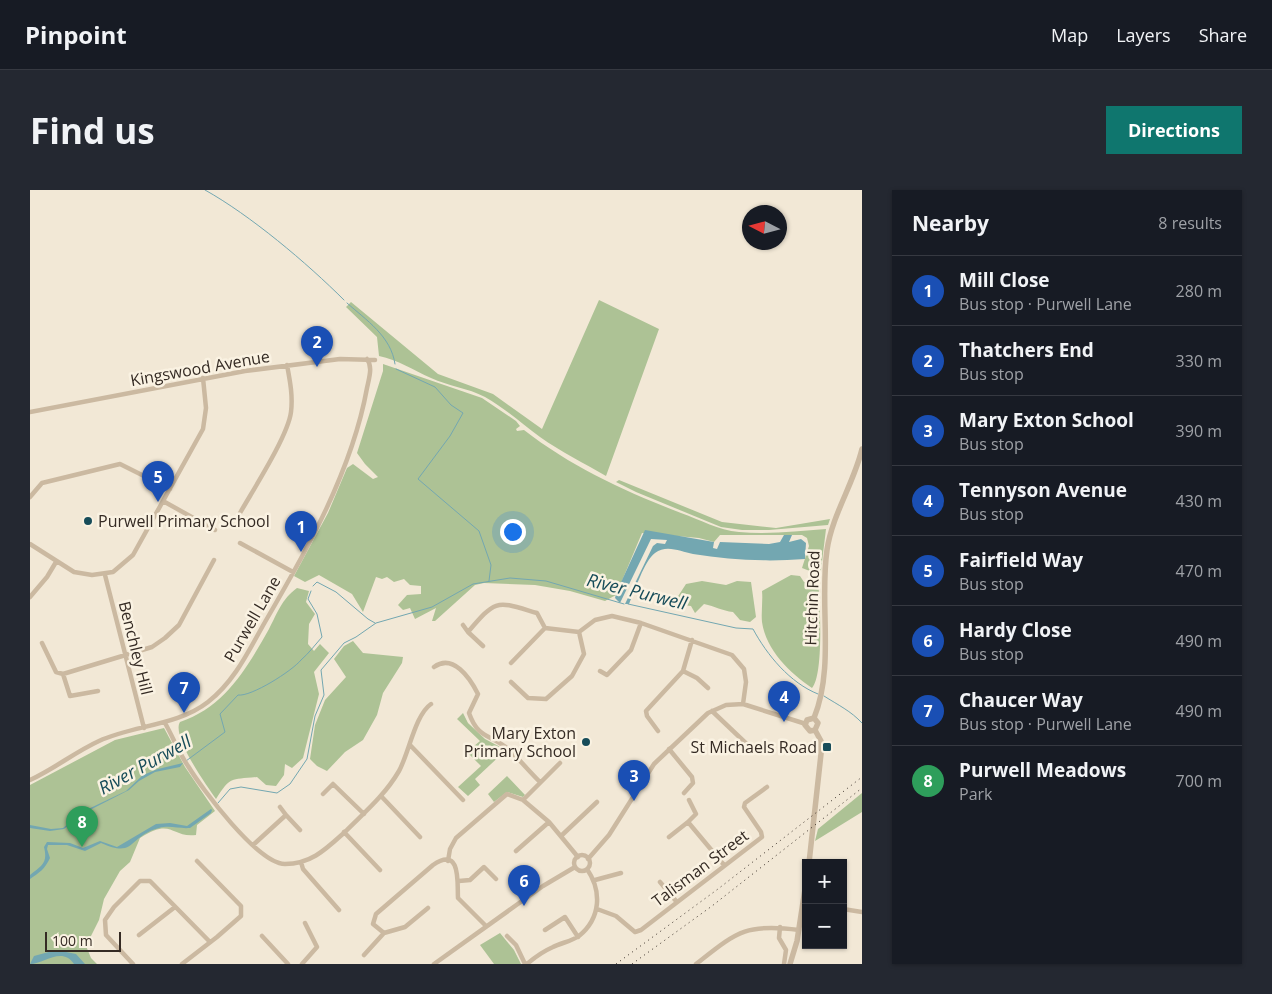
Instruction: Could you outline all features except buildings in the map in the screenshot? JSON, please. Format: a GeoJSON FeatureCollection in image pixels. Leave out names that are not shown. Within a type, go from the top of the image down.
{"type":"FeatureCollection","features":[{"type":"Feature","properties":{"kind":"street","name":"Purwell Lane"},"geometry":{"type":"LineString","coordinates":[[30,780],[100,741],[165,722],[207,703],[227,685],[318,526],[359,426],[370,368],[366,359]]}},
{"type":"Feature","properties":{"kind":"street","name":"Kingswood Avenue"},"geometry":{"type":"LineString","coordinates":[[30,412],[203,378],[287,365],[330,360],[375,360]]}},
{"type":"Feature","properties":{"kind":"street"},"geometry":{"type":"LineString","coordinates":[[240,513],[291,413],[291,390],[287,365]]}},
{"type":"Feature","properties":{"kind":"street"},"geometry":{"type":"LineString","coordinates":[[30,544],[56,562],[81,574],[105,575],[113,572],[133,555],[203,428],[206,408],[203,378]]}},
{"type":"Feature","properties":{"kind":"street","name":"Hitchin Road"},"geometry":{"type":"LineString","coordinates":[[814,718],[824,665],[825,570],[828,542],[862,449]]}},
{"type":"Feature","properties":{"kind":"street"},"geometry":{"type":"LineString","coordinates":[[30,498],[42,484],[120,464],[170,489]]}},
{"type":"Feature","properties":{"kind":"street"},"geometry":{"type":"LineString","coordinates":[[163,502],[215,530]]}},
{"type":"Feature","properties":{"kind":"street"},"geometry":{"type":"LineString","coordinates":[[240,543],[293,572]]}},
{"type":"Feature","properties":{"kind":"street"},"geometry":{"type":"LineString","coordinates":[[42,643],[56,672],[63,674],[152,647],[179,625],[214,560]]}},
{"type":"Feature","properties":{"kind":"street"},"geometry":{"type":"LineString","coordinates":[[30,597],[47,577],[56,562]]}},
{"type":"Feature","properties":{"kind":"street","name":"Benchley Hill"},"geometry":{"type":"LineString","coordinates":[[105,575],[144,728]]}},
{"type":"Feature","properties":{"kind":"street"},"geometry":{"type":"LineString","coordinates":[[468,632],[488,609],[496,604],[505,604],[537,613],[545,628]]}},
{"type":"Feature","properties":{"kind":"street"},"geometry":{"type":"LineString","coordinates":[[545,628],[580,632],[595,620],[612,616],[641,623],[732,655],[744,669],[746,682],[743,704]]}},
{"type":"Feature","properties":{"kind":"street"},"geometry":{"type":"LineString","coordinates":[[600,671],[607,675],[627,655],[631,650],[641,623]]}},
{"type":"Feature","properties":{"kind":"street"},"geometry":{"type":"LineString","coordinates":[[463,625],[482,646]]}},
{"type":"Feature","properties":{"kind":"street"},"geometry":{"type":"LineString","coordinates":[[510,663],[545,628]]}},
{"type":"Feature","properties":{"kind":"street"},"geometry":{"type":"LineString","coordinates":[[511,682],[528,698],[546,699],[572,676],[584,654],[580,632]]}},
{"type":"Feature","properties":{"kind":"street"},"geometry":{"type":"LineString","coordinates":[[658,732],[647,716],[646,711],[683,671],[692,640]]}},
{"type":"Feature","properties":{"kind":"street"},"geometry":{"type":"LineString","coordinates":[[434,667],[441,662],[452,663],[464,674],[478,694],[469,713],[474,727],[486,737],[506,747],[540,782]]}},
{"type":"Feature","properties":{"kind":"street"},"geometry":{"type":"LineString","coordinates":[[683,671],[697,678],[708,688]]}},
{"type":"Feature","properties":{"kind":"street"},"geometry":{"type":"LineString","coordinates":[[63,674],[70,696],[98,691]]}},
{"type":"Feature","properties":{"kind":"street"},"geometry":{"type":"LineString","coordinates":[[165,722],[188,766],[217,808],[253,845],[275,862],[283,864],[301,862],[319,856],[381,796],[398,772],[420,716],[431,704]]}},
{"type":"Feature","properties":{"kind":"street"},"geometry":{"type":"LineString","coordinates":[[588,859],[609,835],[650,770],[669,749],[712,711],[726,705],[743,704],[806,724]]}},
{"type":"Feature","properties":{"kind":"street"},"geometry":{"type":"LineString","coordinates":[[712,711],[752,749]]}},
{"type":"Feature","properties":{"kind":"street"},"geometry":{"type":"LineString","coordinates":[[806,724],[810,718],[814,718],[818,723],[816,730],[821,741],[809,859]]}},
{"type":"Feature","properties":{"kind":"street"},"geometry":{"type":"LineString","coordinates":[[806,724],[808,730],[816,730]]}},
{"type":"Feature","properties":{"kind":"street"},"geometry":{"type":"LineString","coordinates":[[410,745],[463,800]]}},
{"type":"Feature","properties":{"kind":"street"},"geometry":{"type":"LineString","coordinates":[[669,749],[692,777],[693,783],[684,793]]}},
{"type":"Feature","properties":{"kind":"street"},"geometry":{"type":"LineString","coordinates":[[523,800],[560,763]]}},
{"type":"Feature","properties":{"kind":"street"},"geometry":{"type":"LineString","coordinates":[[323,794],[333,784],[364,814]]}},
{"type":"Feature","properties":{"kind":"street","name":"Talisman Street"},"geometry":{"type":"LineString","coordinates":[[597,910],[616,916],[635,932],[641,930],[676,901],[762,837],[761,832],[744,807],[745,803],[767,786]]}},
{"type":"Feature","properties":{"kind":"street"},"geometry":{"type":"LineString","coordinates":[[448,861],[450,849],[456,838],[507,794],[523,800],[549,822],[578,857]]}},
{"type":"Feature","properties":{"kind":"street"},"geometry":{"type":"LineString","coordinates":[[381,796],[420,836]]}},
{"type":"Feature","properties":{"kind":"street"},"geometry":{"type":"LineString","coordinates":[[669,837],[696,814],[690,800]]}},
{"type":"Feature","properties":{"kind":"street"},"geometry":{"type":"LineString","coordinates":[[561,836],[597,802]]}},
{"type":"Feature","properties":{"kind":"street"},"geometry":{"type":"LineString","coordinates":[[280,807],[300,830]]}},
{"type":"Feature","properties":{"kind":"street"},"geometry":{"type":"LineString","coordinates":[[253,845],[286,815]]}},
{"type":"Feature","properties":{"kind":"street"},"geometry":{"type":"LineString","coordinates":[[516,851],[549,822]]}},
{"type":"Feature","properties":{"kind":"street"},"geometry":{"type":"LineString","coordinates":[[688,822],[724,865]]}},
{"type":"Feature","properties":{"kind":"street"},"geometry":{"type":"LineString","coordinates":[[344,832],[380,870]]}},
{"type":"Feature","properties":{"kind":"street"},"geometry":{"type":"LineString","coordinates":[[575,866],[581,871],[590,866],[588,859],[582,856],[578,857]]}},
{"type":"Feature","properties":{"kind":"street"},"geometry":{"type":"LineString","coordinates":[[434,964],[486,926],[575,866],[578,857]]}},
{"type":"Feature","properties":{"kind":"street"},"geometry":{"type":"LineString","coordinates":[[182,964],[240,916],[242,911],[241,906],[197,861]]}},
{"type":"Feature","properties":{"kind":"street"},"geometry":{"type":"LineString","coordinates":[[448,861],[458,871],[460,901],[477,914],[486,926]]}},
{"type":"Feature","properties":{"kind":"street"},"geometry":{"type":"LineString","coordinates":[[384,932],[373,924],[376,914],[435,863],[448,861]]}},
{"type":"Feature","properties":{"kind":"street"},"geometry":{"type":"LineString","coordinates":[[301,862],[302,869],[339,910]]}},
{"type":"Feature","properties":{"kind":"street"},"geometry":{"type":"LineString","coordinates":[[459,881],[470,880],[484,867],[496,879]]}},
{"type":"Feature","properties":{"kind":"street"},"geometry":{"type":"LineString","coordinates":[[507,936],[516,945],[526,964],[534,962],[551,948],[578,937],[593,920],[597,910],[598,899],[595,880],[587,869]]}},
{"type":"Feature","properties":{"kind":"street"},"geometry":{"type":"LineString","coordinates":[[595,880],[621,873]]}},
{"type":"Feature","properties":{"kind":"street"},"geometry":{"type":"LineString","coordinates":[[133,964],[106,935],[105,920],[114,907],[140,881],[150,881],[210,942]]}},
{"type":"Feature","properties":{"kind":"street"},"geometry":{"type":"LineString","coordinates":[[660,882],[676,901]]}},
{"type":"Feature","properties":{"kind":"street"},"geometry":{"type":"LineString","coordinates":[[790,964],[804,904]]}},
{"type":"Feature","properties":{"kind":"street"},"geometry":{"type":"LineString","coordinates":[[140,935],[175,907]]}},
{"type":"Feature","properties":{"kind":"street"},"geometry":{"type":"LineString","coordinates":[[364,955],[384,932],[405,927],[428,908]]}},
{"type":"Feature","properties":{"kind":"street"},"geometry":{"type":"LineString","coordinates":[[847,910],[862,912]]}},
{"type":"Feature","properties":{"kind":"street"},"geometry":{"type":"LineString","coordinates":[[546,930],[565,917],[578,937]]}},
{"type":"Feature","properties":{"kind":"street"},"geometry":{"type":"LineString","coordinates":[[305,923],[317,947],[322,950]]}},
{"type":"Feature","properties":{"kind":"street"},"geometry":{"type":"LineString","coordinates":[[696,964],[740,932],[764,927],[799,930]]}},
{"type":"Feature","properties":{"kind":"street"},"geometry":{"type":"LineString","coordinates":[[780,927],[779,938],[786,950],[784,964]]}},
{"type":"Feature","properties":{"kind":"street"},"geometry":{"type":"LineString","coordinates":[[262,936],[288,964]]}},
{"type":"Feature","properties":{"kind":"street"},"geometry":{"type":"LineString","coordinates":[[302,964],[317,947]]}},
{"type":"Feature","properties":{"kind":"green space"},"geometry":{"type":"Polygon","coordinates":[[[599,300],[659,329],[606,476],[564,453],[485,397],[438,381],[379,356],[377,337],[346,307],[351,302],[438,374],[493,394],[542,429],[599,300]]]}},
{"type":"Feature","properties":{"kind":"green space"},"geometry":{"type":"Polygon","coordinates":[[[383,364],[482,398],[516,421],[520,426],[516,429],[517,431],[524,430],[579,467],[640,496],[710,524],[731,531],[750,533],[826,529],[821,570],[815,573],[802,568],[809,546],[807,538],[802,535],[720,535],[714,542],[699,538],[642,533],[616,595],[605,601],[570,591],[535,585],[484,583],[475,585],[435,621],[432,621],[436,608],[415,619],[410,608],[403,610],[398,605],[407,595],[421,594],[421,586],[410,585],[404,579],[394,582],[387,577],[382,579],[376,577],[363,612],[352,594],[319,575],[305,582],[294,576],[328,513],[347,468],[353,464],[373,479],[378,477],[357,453],[383,371],[383,364]]]}},
{"type":"Feature","properties":{"kind":"green space"},"geometry":{"type":"Polygon","coordinates":[[[619,480],[722,522],[776,528],[830,519],[828,525],[769,530],[742,530],[721,527],[636,492],[616,482],[619,480]]]}},
{"type":"Feature","properties":{"kind":"green space"},"geometry":{"type":"Polygon","coordinates":[[[791,575],[800,576],[804,582],[818,581],[820,654],[816,680],[812,688],[780,660],[768,642],[762,622],[762,591],[791,575]]]}},
{"type":"Feature","properties":{"kind":"green space"},"geometry":{"type":"Polygon","coordinates":[[[702,581],[726,585],[737,581],[751,582],[756,617],[750,622],[740,620],[733,612],[704,604],[695,613],[691,606],[673,604],[686,584],[702,581]]]}},
{"type":"Feature","properties":{"kind":"green space"},"geometry":{"type":"Polygon","coordinates":[[[297,588],[309,591],[306,602],[315,614],[309,624],[308,644],[314,651],[320,644],[329,653],[314,672],[319,694],[303,758],[292,768],[285,764],[284,775],[276,786],[266,785],[257,777],[236,779],[225,786],[216,799],[198,773],[185,749],[179,729],[180,722],[210,707],[233,684],[252,658],[283,602],[297,588]]]}},
{"type":"Feature","properties":{"kind":"green space"},"geometry":{"type":"Polygon","coordinates":[[[353,641],[363,653],[403,657],[402,663],[383,693],[377,715],[363,740],[345,752],[327,771],[317,766],[310,759],[315,725],[325,700],[346,677],[334,659],[344,646],[353,641]]]}},
{"type":"Feature","properties":{"kind":"green space"},"geometry":{"type":"Polygon","coordinates":[[[463,713],[468,723],[485,739],[506,750],[475,779],[480,785],[468,796],[458,787],[481,766],[467,752],[480,741],[457,719],[463,713]]]}},
{"type":"Feature","properties":{"kind":"green space"},"geometry":{"type":"Polygon","coordinates":[[[164,728],[185,767],[215,811],[197,825],[196,835],[159,829],[140,838],[130,862],[120,871],[104,899],[99,920],[86,946],[91,958],[97,964],[30,964],[30,785],[115,740],[164,728]]]}},
{"type":"Feature","properties":{"kind":"green space"},"geometry":{"type":"Polygon","coordinates":[[[507,776],[525,795],[523,797],[507,792],[494,802],[488,794],[507,776]]]}},
{"type":"Feature","properties":{"kind":"green space"},"geometry":{"type":"Polygon","coordinates":[[[862,793],[862,812],[815,841],[818,829],[862,793]]]}},
{"type":"Feature","properties":{"kind":"green space"},"geometry":{"type":"Polygon","coordinates":[[[500,933],[514,950],[521,964],[494,964],[480,945],[500,933]]]}},
{"type":"Feature","properties":{"kind":"water"},"geometry":{"type":"Polygon","coordinates":[[[645,530],[714,542],[713,548],[717,549],[720,542],[769,544],[780,542],[784,535],[792,535],[789,542],[801,539],[806,543],[805,559],[735,559],[693,554],[674,549],[660,550],[647,563],[629,604],[625,604],[653,546],[657,543],[665,544],[667,540],[651,539],[620,603],[615,598],[617,591],[645,530]]]}},
{"type":"Feature","properties":{"kind":"water"},"geometry":{"type":"Polygon","coordinates":[[[183,763],[180,767],[155,772],[139,781],[129,790],[84,813],[64,829],[50,831],[30,828],[30,825],[51,829],[63,828],[84,811],[126,791],[143,775],[183,763]]]}},
{"type":"Feature","properties":{"kind":"water"},"geometry":{"type":"Polygon","coordinates":[[[211,809],[211,813],[190,828],[159,828],[142,836],[127,847],[120,849],[101,843],[85,851],[67,845],[48,845],[47,849],[50,858],[48,862],[42,870],[30,879],[30,875],[43,863],[45,857],[44,847],[47,842],[70,843],[83,848],[100,841],[117,847],[156,824],[170,823],[187,826],[211,809]]]}},
{"type":"Feature","properties":{"kind":"water"},"geometry":{"type":"Polygon","coordinates":[[[56,950],[76,954],[85,964],[74,964],[64,956],[58,956],[30,964],[34,956],[56,950]]]}},
{"type":"Feature","properties":{"kind":"waterway"},"geometry":{"type":"LineString","coordinates":[[205,190],[278,240],[344,300]]}},
{"type":"Feature","properties":{"kind":"waterway"},"geometry":{"type":"LineString","coordinates":[[347,303],[377,329],[393,354],[395,364]]}},
{"type":"Feature","properties":{"kind":"waterway"},"geometry":{"type":"LineString","coordinates":[[396,369],[435,387],[451,405],[463,413],[450,436],[418,479],[479,531],[491,565],[489,581]]}},
{"type":"Feature","properties":{"kind":"waterway","name":"River Purwell"},"geometry":{"type":"LineString","coordinates":[[218,803],[230,789],[241,787],[277,793],[290,784],[307,759],[315,716],[324,695],[321,670],[344,643],[376,623],[432,607],[473,584],[510,578],[546,581],[624,604]]}},
{"type":"Feature","properties":{"kind":"waterway","name":"River Purwell"},"geometry":{"type":"LineString","coordinates":[[313,586],[317,582],[336,592],[375,623]]}},
{"type":"Feature","properties":{"kind":"waterway","name":"River Purwell"},"geometry":{"type":"LineString","coordinates":[[186,761],[225,732],[220,714],[238,695],[252,692],[281,676],[296,665],[322,637],[317,614],[308,599],[311,591]]}},
{"type":"Feature","properties":{"kind":"waterway","name":"River Purwell"},"geometry":{"type":"LineString","coordinates":[[628,604],[736,628],[753,629],[765,649],[780,667],[798,683],[818,694]]}},
{"type":"Feature","properties":{"kind":"waterway","name":"River Purwell"},"geometry":{"type":"LineString","coordinates":[[824,696],[862,723]]}},
{"type":"Feature","properties":{"kind":"railway"},"geometry":{"type":"LineString","coordinates":[[616,964],[718,889],[862,777]]}},
{"type":"Feature","properties":{"kind":"railway"},"geometry":{"type":"LineString","coordinates":[[632,964],[712,906],[862,788]]}},
{"type":"Feature","properties":{"kind":"place","name":"Thatchers End"},"geometry":{"type":"Point","coordinates":[317,367]}},
{"type":"Feature","properties":{"kind":"place","name":"Fairfield Way"},"geometry":{"type":"Point","coordinates":[158,502]}},
{"type":"Feature","properties":{"kind":"place","name":"Purwell Primary School"},"geometry":{"type":"Point","coordinates":[88,521]}},
{"type":"Feature","properties":{"kind":"place","name":"Mill Close"},"geometry":{"type":"Point","coordinates":[301,552]}},
{"type":"Feature","properties":{"kind":"place","name":"Chaucer Way"},"geometry":{"type":"Point","coordinates":[184,713]}},
{"type":"Feature","properties":{"kind":"place","name":"Tennyson Avenue"},"geometry":{"type":"Point","coordinates":[784,722]}},
{"type":"Feature","properties":{"kind":"place","name":"Mary Exton Primary School"},"geometry":{"type":"Point","coordinates":[586,742]}},
{"type":"Feature","properties":{"kind":"place","name":"St Michaels Road"},"geometry":{"type":"Point","coordinates":[827,747]}},
{"type":"Feature","properties":{"kind":"place","name":"Mary Exton School"},"geometry":{"type":"Point","coordinates":[634,801]}},
{"type":"Feature","properties":{"kind":"place","name":"Purwell Meadows"},"geometry":{"type":"Point","coordinates":[82,847]}},
{"type":"Feature","properties":{"kind":"place","name":"Hardy Close"},"geometry":{"type":"Point","coordinates":[524,906]}}]}
